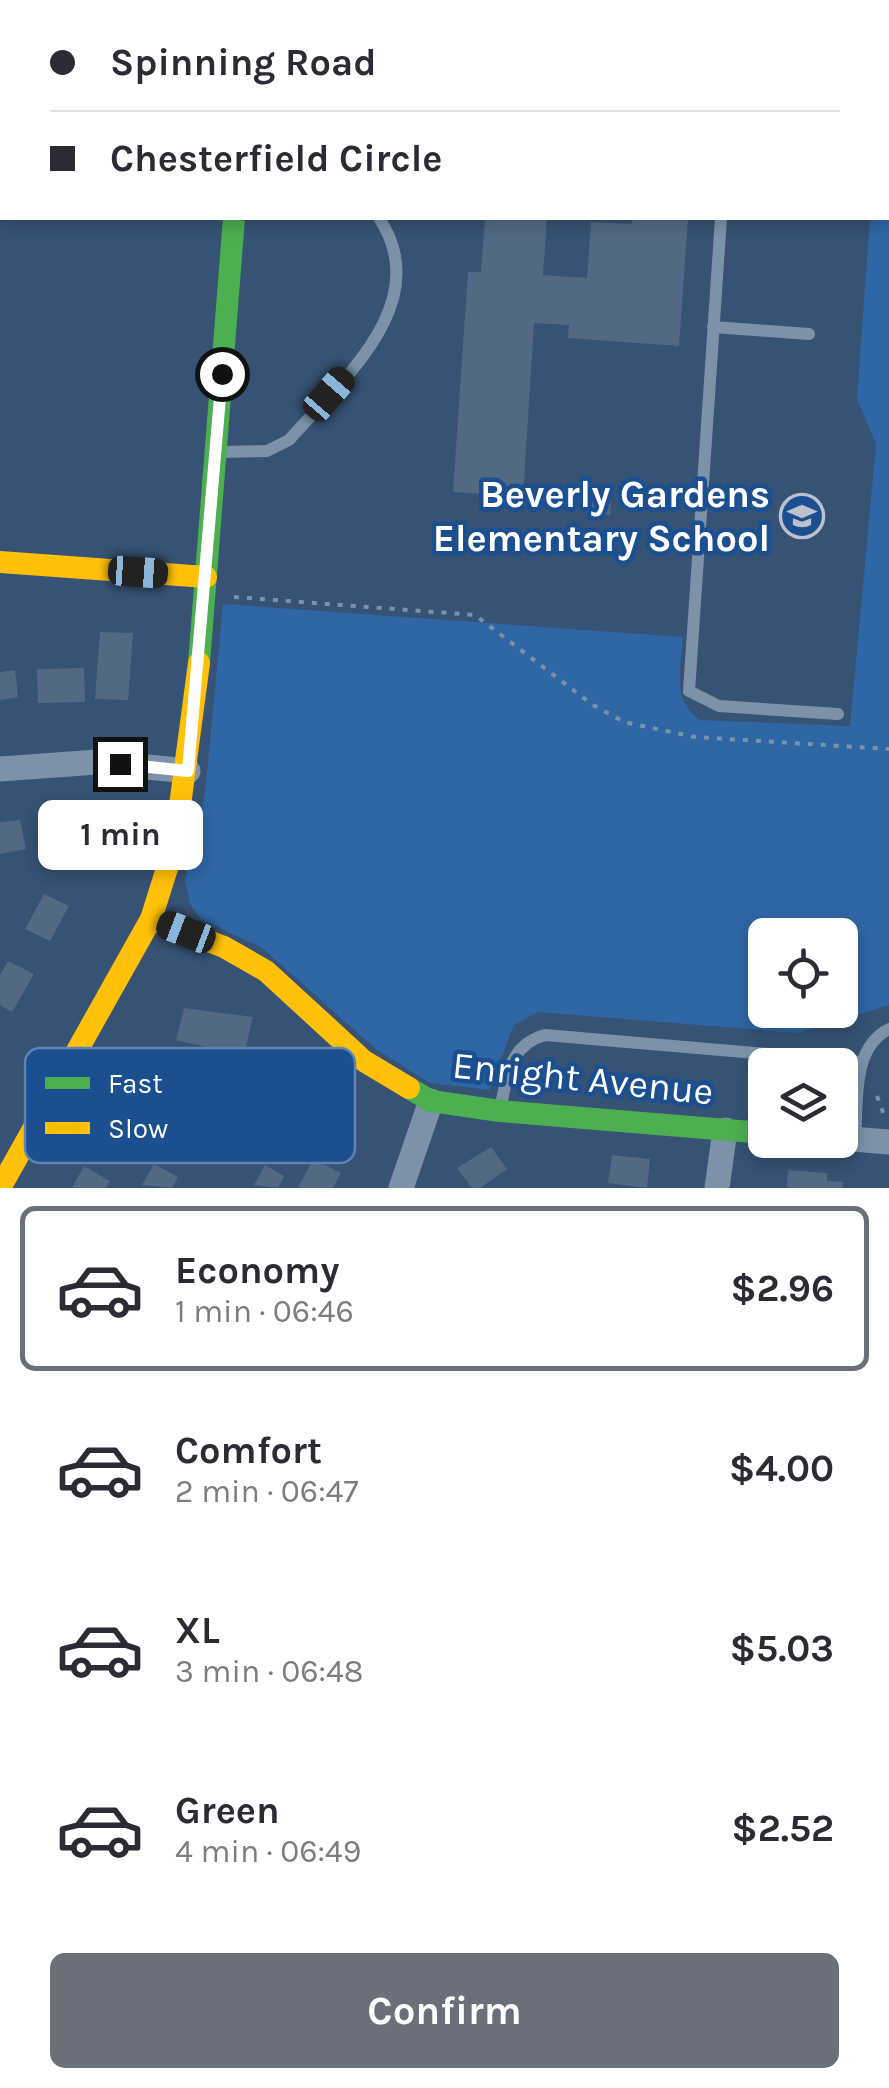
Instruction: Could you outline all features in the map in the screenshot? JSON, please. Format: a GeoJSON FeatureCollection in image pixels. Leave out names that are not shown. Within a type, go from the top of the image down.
{"type":"FeatureCollection","features":[{"type":"Feature","properties":{"kind":"street"},"geometry":{"type":"LineString","coordinates":[[79,1048],[151,919],[175,843],[188,771],[206,586],[234,220]]}},
{"type":"Feature","properties":{"kind":"street"},"geometry":{"type":"LineString","coordinates":[[0,562],[206,586]]}},
{"type":"Feature","properties":{"kind":"street"},"geometry":{"type":"LineString","coordinates":[[0,769],[98,762],[188,771]]}},
{"type":"Feature","properties":{"kind":"street","name":"Enright Avenue"},"geometry":{"type":"LineString","coordinates":[[151,919],[224,947],[266,971],[350,1048]]}},
{"type":"Feature","properties":{"kind":"street","name":"Enright Avenue"},"geometry":{"type":"LineString","coordinates":[[355,1053],[430,1101],[500,1112],[748,1132]]}},
{"type":"Feature","properties":{"kind":"street"},"geometry":{"type":"LineString","coordinates":[[401,1188],[430,1101]]}},
{"type":"Feature","properties":{"kind":"street"},"geometry":{"type":"LineString","coordinates":[[717,1188],[725,1130]]}},
{"type":"Feature","properties":{"kind":"street"},"geometry":{"type":"LineString","coordinates":[[858,1140],[889,1142]]}},
{"type":"Feature","properties":{"kind":"street"},"geometry":{"type":"LineString","coordinates":[[0,1188],[25,1143]]}},
{"type":"Feature","properties":{"kind":"lane"},"geometry":{"type":"LineString","coordinates":[[216,452],[267,451],[290,440],[388,322],[396,290],[396,260],[380,220]]}},
{"type":"Feature","properties":{"kind":"lane"},"geometry":{"type":"LineString","coordinates":[[721,220],[689,690],[718,706],[838,714]]}},
{"type":"Feature","properties":{"kind":"lane"},"geometry":{"type":"LineString","coordinates":[[714,327],[809,334]]}},
{"type":"Feature","properties":{"kind":"lane"},"geometry":{"type":"LineString","coordinates":[[858,1078],[861,1062],[878,1034],[889,1029]]}},
{"type":"Feature","properties":{"kind":"lane"},"geometry":{"type":"LineString","coordinates":[[500,1112],[513,1055],[525,1040],[546,1035],[861,1062]]}},
{"type":"Feature","properties":{"kind":"path"},"geometry":{"type":"LineString","coordinates":[[206,586],[475,615],[593,705],[624,722],[695,737],[889,750]]}},
{"type":"Feature","properties":{"kind":"path"},"geometry":{"type":"LineString","coordinates":[[875,1090],[884,1114],[889,1115]]}},
{"type":"Feature","properties":{"kind":"shaded area","name":"Beverly Gardens Elementary School"},"geometry":{"type":"Polygon","coordinates":[[[870,220],[889,220],[889,1005],[858,1015],[858,918],[748,918],[748,1028],[814,1028],[798,1033],[538,1012],[514,1025],[489,1090],[430,1083],[376,1049],[261,947],[201,919],[190,904],[185,881],[205,794],[223,604],[683,637],[682,694],[685,704],[701,720],[850,726],[876,444],[857,399],[870,220]]]}},
{"type":"Feature","properties":{"kind":"building"},"geometry":{"type":"Polygon","coordinates":[[[485,220],[547,220],[543,275],[587,278],[591,222],[688,220],[679,346],[568,338],[569,325],[534,323],[523,497],[453,492],[468,272],[481,272],[485,220]]]}},
{"type":"Feature","properties":{"kind":"building"},"geometry":{"type":"Polygon","coordinates":[[[590,487],[612,488],[610,515],[589,514],[590,487]]]}},
{"type":"Feature","properties":{"kind":"building"},"geometry":{"type":"Polygon","coordinates":[[[100,632],[133,633],[128,700],[95,699],[100,632]]]}},
{"type":"Feature","properties":{"kind":"building"},"geometry":{"type":"Polygon","coordinates":[[[84,668],[85,702],[38,703],[37,669],[84,668]]]}},
{"type":"Feature","properties":{"kind":"building"},"geometry":{"type":"Polygon","coordinates":[[[15,670],[18,697],[0,700],[0,672],[15,670]]]}},
{"type":"Feature","properties":{"kind":"building"},"geometry":{"type":"Polygon","coordinates":[[[71,805],[79,815],[91,808],[107,831],[97,838],[108,854],[83,871],[73,853],[64,858],[43,823],[71,805]]]}},
{"type":"Feature","properties":{"kind":"building"},"geometry":{"type":"Polygon","coordinates":[[[20,820],[26,849],[0,854],[0,822],[20,820]]]}},
{"type":"Feature","properties":{"kind":"building"},"geometry":{"type":"Polygon","coordinates":[[[44,894],[69,906],[50,941],[25,929],[44,894]]]}},
{"type":"Feature","properties":{"kind":"building"},"geometry":{"type":"Polygon","coordinates":[[[8,961],[34,974],[12,1012],[0,1005],[0,975],[8,961]]]}},
{"type":"Feature","properties":{"kind":"building"},"geometry":{"type":"Polygon","coordinates":[[[184,1008],[253,1017],[246,1048],[211,1048],[176,1040],[184,1008]]]}},
{"type":"Feature","properties":{"kind":"building"},"geometry":{"type":"Polygon","coordinates":[[[491,1147],[507,1169],[480,1188],[472,1188],[457,1168],[491,1147]]]}},
{"type":"Feature","properties":{"kind":"building"},"geometry":{"type":"Polygon","coordinates":[[[612,1155],[650,1159],[647,1188],[608,1183],[612,1155]]]}},
{"type":"Feature","properties":{"kind":"building"},"geometry":{"type":"Polygon","coordinates":[[[311,1163],[321,1163],[341,1173],[333,1188],[298,1188],[311,1163]]]}},
{"type":"Feature","properties":{"kind":"building"},"geometry":{"type":"Polygon","coordinates":[[[154,1164],[178,1177],[172,1188],[142,1185],[154,1164]]]}},
{"type":"Feature","properties":{"kind":"building"},"geometry":{"type":"Polygon","coordinates":[[[265,1165],[284,1176],[278,1188],[254,1185],[265,1165]]]}},
{"type":"Feature","properties":{"kind":"building"},"geometry":{"type":"Polygon","coordinates":[[[84,1166],[110,1181],[106,1188],[72,1188],[84,1166]]]}},
{"type":"Feature","properties":{"kind":"building"},"geometry":{"type":"Polygon","coordinates":[[[788,1170],[827,1173],[827,1181],[843,1182],[843,1188],[787,1188],[788,1170]]]}},
{"type":"Feature","properties":{"kind":"traffic: fast"},"geometry":{"type":"LineString","coordinates":[[199,663],[234,220]]}},
{"type":"Feature","properties":{"kind":"traffic: fast"},"geometry":{"type":"LineString","coordinates":[[409,1088],[431,1101],[500,1111],[748,1132]]}},
{"type":"Feature","properties":{"kind":"traffic: slow"},"geometry":{"type":"LineString","coordinates":[[0,562],[206,577]]}},
{"type":"Feature","properties":{"kind":"traffic: slow"},"geometry":{"type":"LineString","coordinates":[[79,1048],[151,919],[175,843],[199,663]]}},
{"type":"Feature","properties":{"kind":"traffic: slow"},"geometry":{"type":"LineString","coordinates":[[151,919],[224,947],[266,971],[350,1048]]}},
{"type":"Feature","properties":{"kind":"traffic: slow"},"geometry":{"type":"LineString","coordinates":[[355,1053],[409,1088]]}},
{"type":"Feature","properties":{"kind":"traffic: slow"},"geometry":{"type":"LineString","coordinates":[[0,1188],[25,1143]]}},
{"type":"Feature","properties":{"kind":"place","name":"Beverly Gardens Elementary School"},"geometry":{"type":"Point","coordinates":[802,516]}},
{"type":"Feature","properties":{"kind":"route"},"geometry":{"type":"LineString","coordinates":[[120,764],[188,771],[222,374]]}}]}
